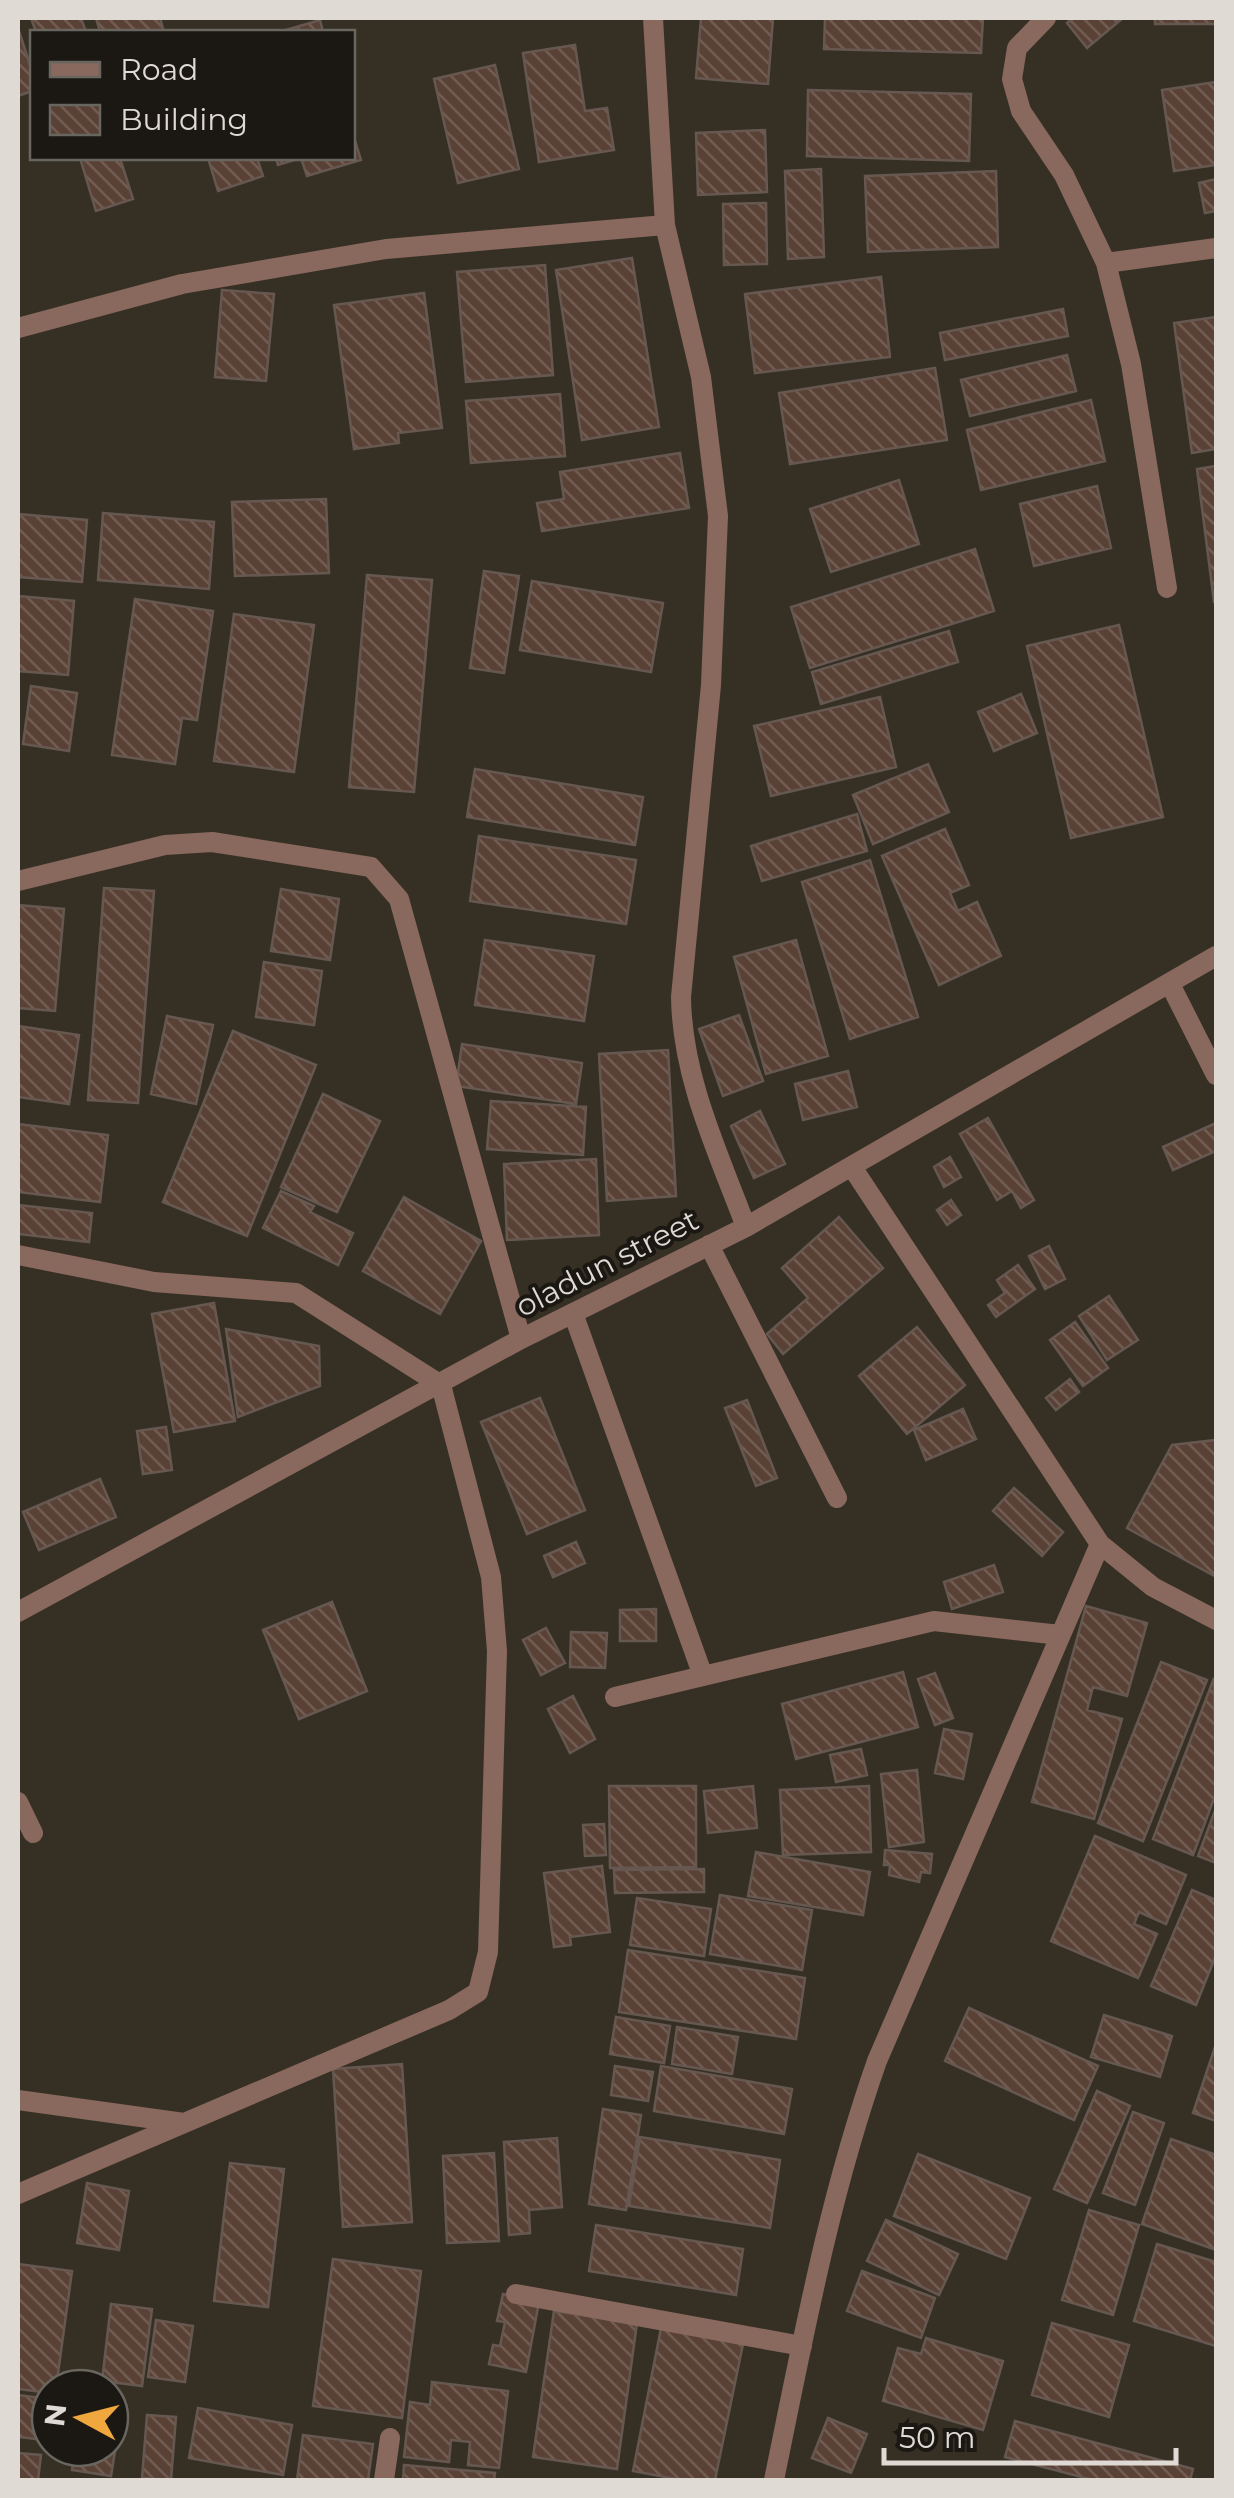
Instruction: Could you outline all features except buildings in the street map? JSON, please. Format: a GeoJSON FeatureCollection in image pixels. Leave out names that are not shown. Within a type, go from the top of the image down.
{"type":"FeatureCollection","features":[{"type":"Feature","properties":{"kind":"street"},"geometry":{"type":"LineString","coordinates":[[653,18],[665,225],[701,376],[718,516],[712,668],[681,997],[682,1040],[693,1084],[746,1227]]}},
{"type":"Feature","properties":{"kind":"street"},"geometry":{"type":"LineString","coordinates":[[1046,18],[1018,48],[1012,79],[1021,111],[1064,176],[1106,263],[1130,364],[1168,588]]}},
{"type":"Feature","properties":{"kind":"street"},"geometry":{"type":"LineString","coordinates":[[18,328],[182,284],[386,249],[665,225]]}},
{"type":"Feature","properties":{"kind":"street"},"geometry":{"type":"LineString","coordinates":[[1106,263],[1216,248]]}},
{"type":"Feature","properties":{"kind":"street"},"geometry":{"type":"LineString","coordinates":[[18,882],[165,845],[212,842],[371,867],[399,900],[522,1339]]}},
{"type":"Feature","properties":{"kind":"street","name":"oladun street"},"geometry":{"type":"LineString","coordinates":[[18,1612],[522,1339],[746,1227],[1216,956]]}},
{"type":"Feature","properties":{"kind":"street"},"geometry":{"type":"LineString","coordinates":[[1170,984],[1216,1075]]}},
{"type":"Feature","properties":{"kind":"street"},"geometry":{"type":"LineString","coordinates":[[852,1167],[1100,1544],[1153,1587],[1216,1620]]}},
{"type":"Feature","properties":{"kind":"street"},"geometry":{"type":"LineString","coordinates":[[709,1245],[837,1498]]}},
{"type":"Feature","properties":{"kind":"street"},"geometry":{"type":"LineString","coordinates":[[18,1255],[154,1282],[296,1293],[441,1385],[491,1578],[497,1651],[488,1952],[478,1992],[450,2010],[18,2194]]}},
{"type":"Feature","properties":{"kind":"street"},"geometry":{"type":"LineString","coordinates":[[573,1313],[703,1676]]}},
{"type":"Feature","properties":{"kind":"street"},"geometry":{"type":"LineString","coordinates":[[774,2480],[836,2189],[877,2061],[1100,1544]]}},
{"type":"Feature","properties":{"kind":"street"},"geometry":{"type":"LineString","coordinates":[[615,1697],[934,1621],[1060,1635]]}},
{"type":"Feature","properties":{"kind":"street"},"geometry":{"type":"LineString","coordinates":[[18,1802],[33,1833]]}},
{"type":"Feature","properties":{"kind":"street"},"geometry":{"type":"LineString","coordinates":[[18,2100],[186,2123]]}},
{"type":"Feature","properties":{"kind":"street"},"geometry":{"type":"LineString","coordinates":[[516,2294],[802,2346]]}},
{"type":"Feature","properties":{"kind":"street"},"geometry":{"type":"LineString","coordinates":[[384,2480],[390,2438]]}}]}
